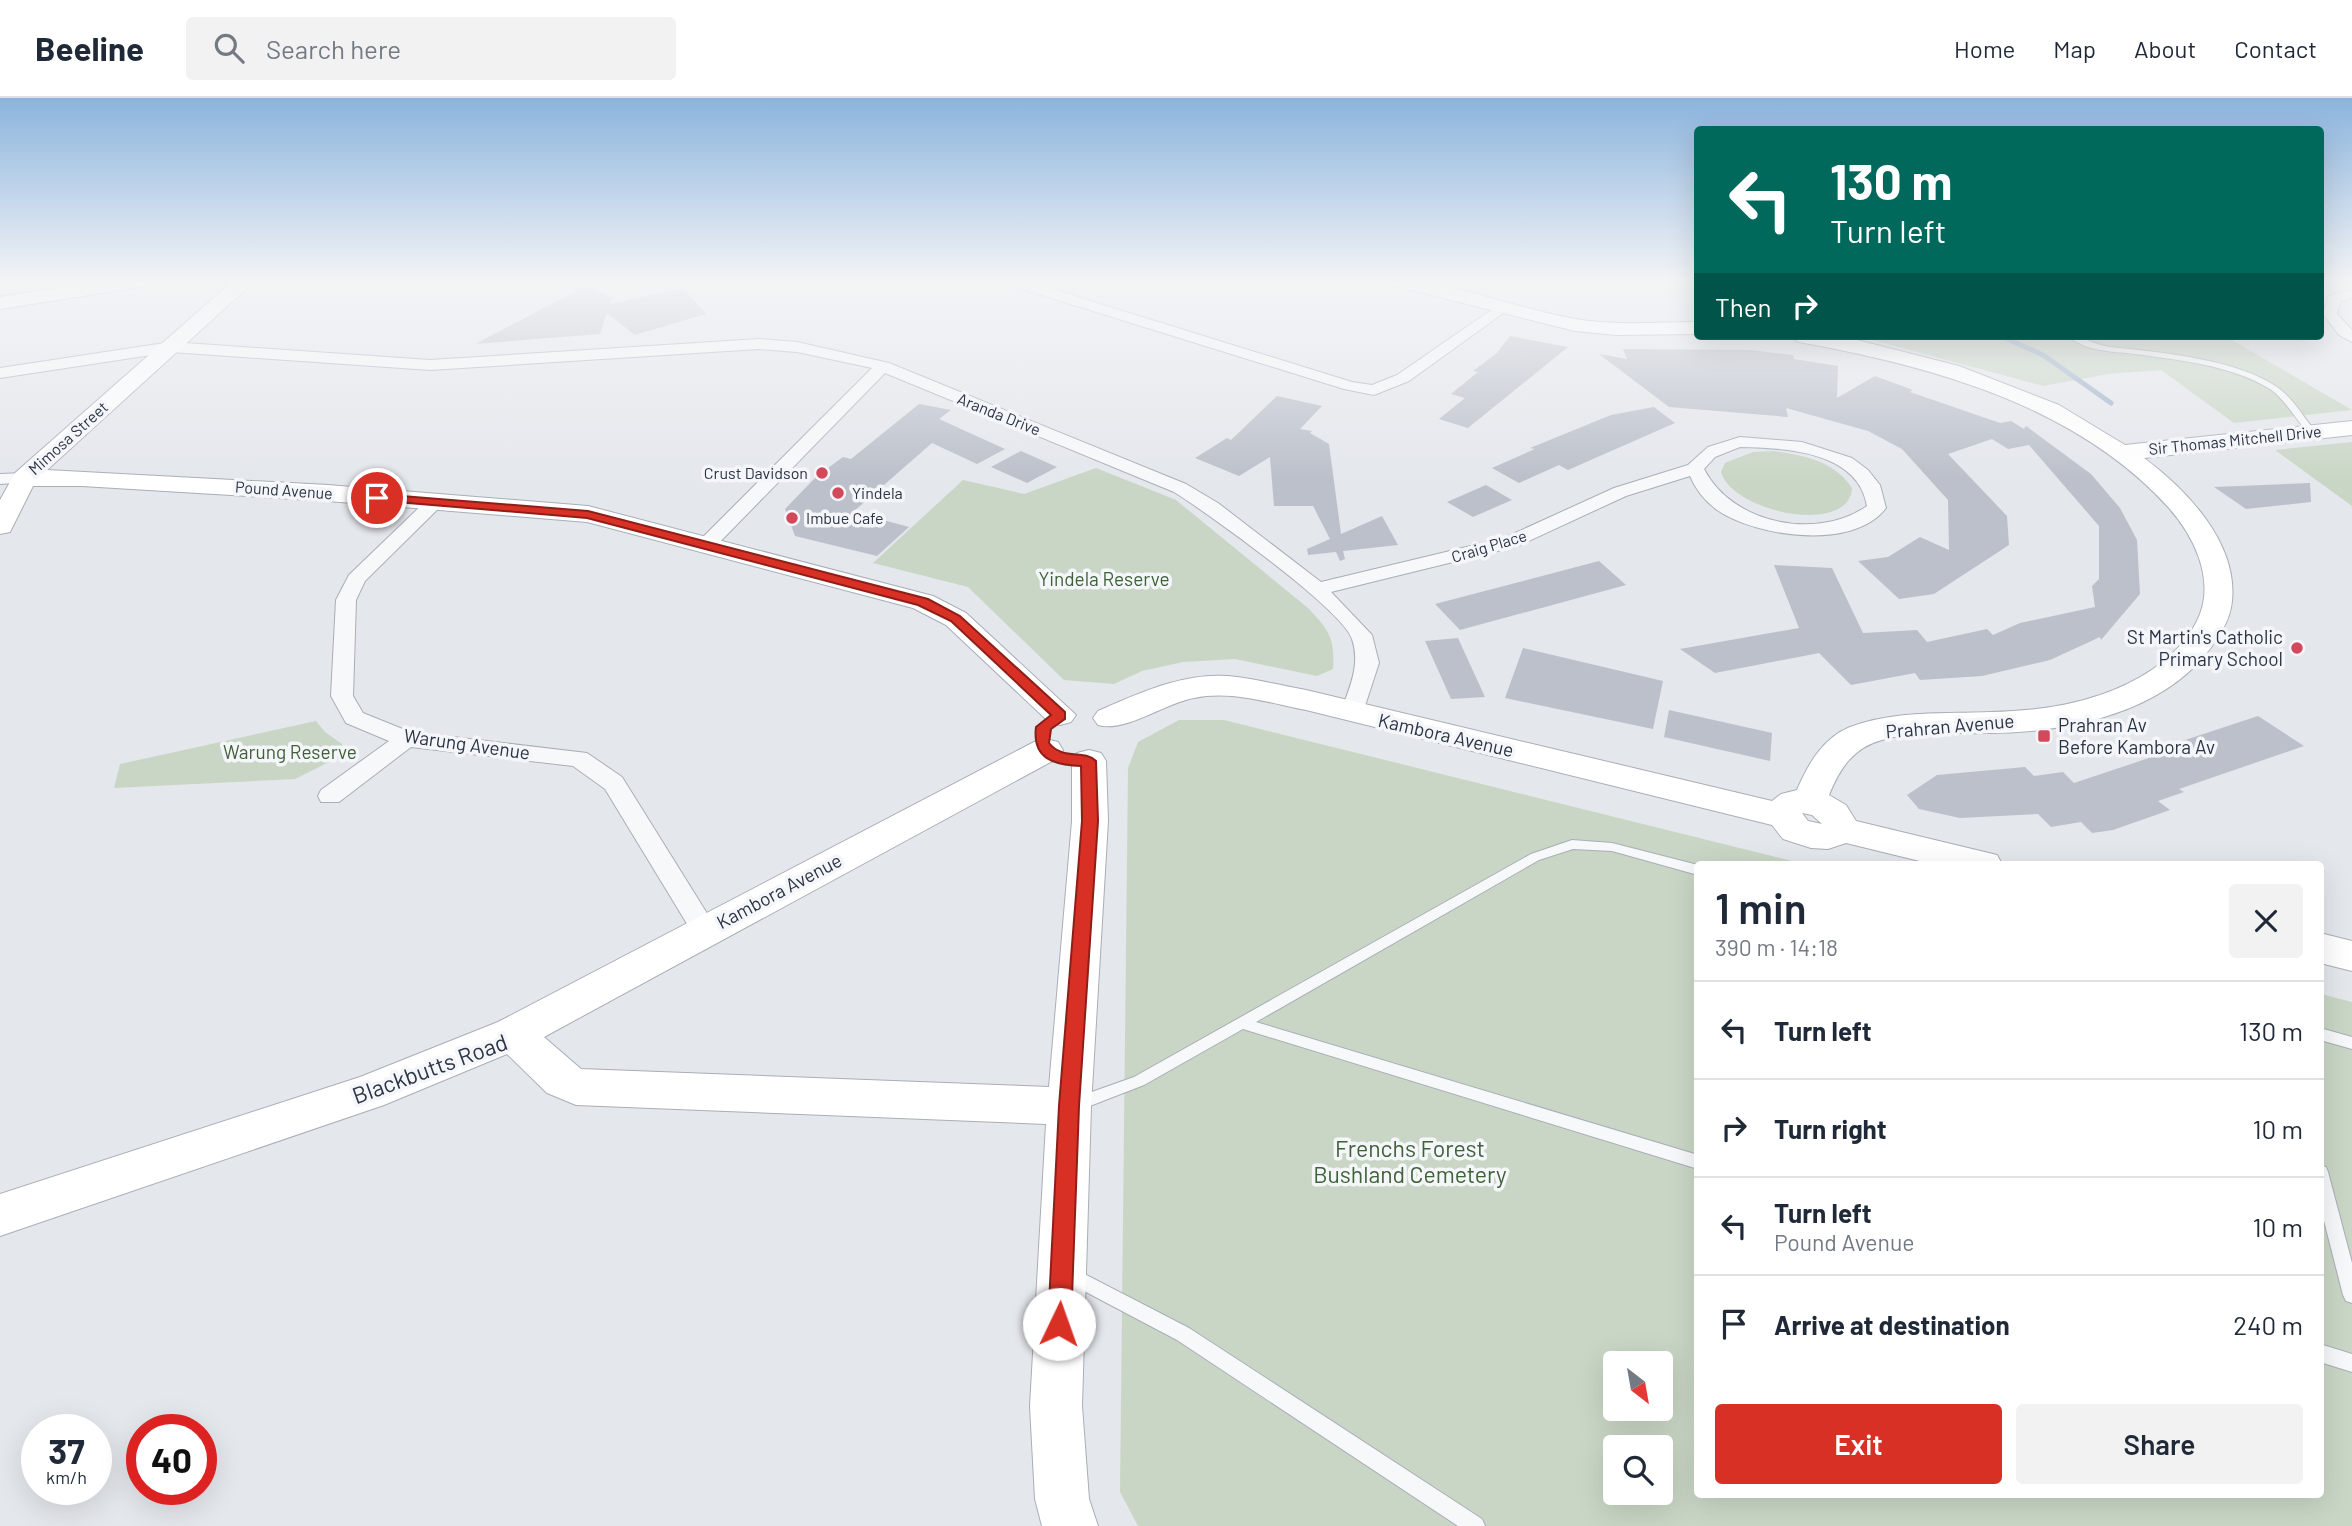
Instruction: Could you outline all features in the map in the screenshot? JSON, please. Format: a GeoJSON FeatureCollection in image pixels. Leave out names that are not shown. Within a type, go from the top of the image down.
{"type":"FeatureCollection","features":[{"type":"Feature","properties":{"kind":"street","name":"Aranda Drive"},"geometry":{"type":"LineString","coordinates":[[0,373],[171,346],[430,365],[733,346]]}},
{"type":"Feature","properties":{"kind":"street","name":"Mimosa Street"},"geometry":{"type":"LineString","coordinates":[[0,526],[12,479],[171,346]]}},
{"type":"Feature","properties":{"kind":"street","name":"Aranda Drive"},"geometry":{"type":"LineString","coordinates":[[780,346],[884,366],[1180,488],[1211,507],[1317,590],[1362,635],[1367,663],[1352,712]]}},
{"type":"Feature","properties":{"kind":"street"},"geometry":{"type":"LineString","coordinates":[[1220,346],[1350,386],[1374,390],[1403,378],[1449,346]]}},
{"type":"Feature","properties":{"kind":"street","name":"Prahran Avenue"},"geometry":{"type":"LineString","coordinates":[[1797,808],[1826,761],[1857,737],[1897,726],[2011,722],[2092,709],[2151,686],[2180,665],[2206,634],[2220,606],[2213,555],[2197,526],[2148,473],[2057,415],[1979,381],[1851,346]]}},
{"type":"Feature","properties":{"kind":"street"},"geometry":{"type":"LineString","coordinates":[[707,544],[884,366]]}},
{"type":"Feature","properties":{"kind":"street","name":"Sir Thomas Mitchell Drive"},"geometry":{"type":"LineString","coordinates":[[2119,453],[2352,428]]}},
{"type":"Feature","properties":{"kind":"street","name":"Craig Place"},"geometry":{"type":"LineString","coordinates":[[1317,590],[1511,542],[1620,492],[1695,469],[1701,457],[1728,445],[1768,442],[1826,454],[1851,466],[1869,480],[1877,494],[1877,508],[1866,519],[1846,527],[1819,530],[1789,528],[1731,511],[1710,497],[1698,483],[1695,469]]}},
{"type":"Feature","properties":{"kind":"street","name":"Pound Avenue"},"geometry":{"type":"LineString","coordinates":[[12,479],[82,478],[588,514],[923,602],[956,619],[1060,715]]}},
{"type":"Feature","properties":{"kind":"street","name":"Warung Avenue"},"geometry":{"type":"LineString","coordinates":[[434,503],[356,579],[346,600],[342,696],[354,718],[406,739],[579,759],[614,783],[704,930]]}},
{"type":"Feature","properties":{"kind":"street","name":"Kambora Avenue"},"geometry":{"type":"LineString","coordinates":[[513,1034],[704,930],[1067,755],[1109,752],[1119,738],[1115,724],[1109,718],[1176,690],[1215,686],[1259,690],[1797,808]]}},
{"type":"Feature","properties":{"kind":"street"},"geometry":{"type":"LineString","coordinates":[[1070,1526],[1062,1499],[1057,1452],[1062,1270],[1069,1106],[1090,821],[1067,755],[1042,743],[1044,727],[1060,715],[1085,711],[1109,718]]}},
{"type":"Feature","properties":{"kind":"street"},"geometry":{"type":"LineString","coordinates":[[330,796],[406,739]]}},
{"type":"Feature","properties":{"kind":"street"},"geometry":{"type":"LineString","coordinates":[[1797,808],[1793,828],[1811,836],[1829,837],[1839,829],[1972,861]]}},
{"type":"Feature","properties":{"kind":"street"},"geometry":{"type":"LineString","coordinates":[[2324,949],[2352,956]]}},
{"type":"Feature","properties":{"kind":"street","name":"Blackbutts Road"},"geometry":{"type":"LineString","coordinates":[[0,1215],[369,1092],[513,1034],[562,1080],[576,1087],[1069,1106]]}},
{"type":"Feature","properties":{"kind":"lane"},"geometry":{"type":"LineString","coordinates":[[2090,346],[2174,359],[2252,378],[2274,389],[2312,432]]}},
{"type":"Feature","properties":{"kind":"lane"},"geometry":{"type":"LineString","coordinates":[[1069,1106],[1139,1082],[1535,857],[1572,844],[1612,847],[1694,869]]}},
{"type":"Feature","properties":{"kind":"lane"},"geometry":{"type":"LineString","coordinates":[[1242,1023],[1694,1161]]}},
{"type":"Feature","properties":{"kind":"lane"},"geometry":{"type":"LineString","coordinates":[[2324,1035],[2352,1043]]}},
{"type":"Feature","properties":{"kind":"lane"},"geometry":{"type":"LineString","coordinates":[[2324,1187],[2352,1295]]}},
{"type":"Feature","properties":{"kind":"lane"},"geometry":{"type":"LineString","coordinates":[[1062,1270],[1182,1334],[1475,1526]]}},
{"type":"Feature","properties":{"kind":"lane"},"geometry":{"type":"LineString","coordinates":[[2324,1354],[2352,1363]]}},
{"type":"Feature","properties":{"kind":"green space"},"geometry":{"type":"Polygon","coordinates":[[[1894,346],[2242,346],[2352,410],[2234,423],[2161,370],[2108,374],[2043,386],[1894,346]]]}},
{"type":"Feature","properties":{"kind":"green space"},"geometry":{"type":"Polygon","coordinates":[[[2352,442],[2352,506],[2275,450],[2352,442]]]}},
{"type":"Feature","properties":{"kind":"green space"},"geometry":{"type":"Polygon","coordinates":[[[1773,451],[1807,457],[1837,471],[1852,488],[1846,503],[1832,512],[1813,515],[1767,508],[1746,499],[1730,486],[1721,472],[1725,463],[1753,452],[1773,451]]]}},
{"type":"Feature","properties":{"kind":"green space","name":"Yindela Reserve"},"geometry":{"type":"Polygon","coordinates":[[[1096,468],[1176,500],[1308,608],[1321,622],[1332,642],[1333,669],[1317,676],[1235,659],[1183,662],[1142,671],[1114,684],[1064,680],[968,587],[873,563],[963,480],[1024,494],[1096,468]]]}},
{"type":"Feature","properties":{"kind":"green space","name":"Frenchs Forest Bushland Cemetery"},"geometry":{"type":"Polygon","coordinates":[[[1179,720],[1224,720],[1792,861],[1694,861],[1694,1498],[2324,1498],[2324,995],[2352,1002],[2352,1526],[1138,1526],[1120,1492],[1128,768],[1138,742],[1179,720]]]}},
{"type":"Feature","properties":{"kind":"green space","name":"Warung Reserve"},"geometry":{"type":"Polygon","coordinates":[[[316,721],[325,732],[342,744],[341,756],[295,779],[114,788],[120,764],[316,721]]]}},
{"type":"Feature","properties":{"kind":"building"},"geometry":{"type":"Polygon","coordinates":[[[1503,346],[1568,347],[1468,428],[1439,419],[1465,398],[1451,394],[1478,372],[1473,371],[1503,346]]]}},
{"type":"Feature","properties":{"kind":"building"},"geometry":{"type":"Polygon","coordinates":[[[1623,349],[1750,350],[1793,355],[1794,359],[1838,366],[1837,398],[1875,376],[1913,390],[1910,392],[2000,423],[2011,421],[2024,429],[2026,426],[2091,474],[2120,508],[2137,540],[2140,594],[2101,640],[2100,637],[2050,660],[1982,676],[1920,680],[1915,673],[1851,685],[1819,653],[1715,673],[1680,649],[1799,628],[1774,565],[1832,568],[1863,633],[1917,630],[1927,642],[1987,629],[1993,635],[2020,623],[2095,607],[2092,586],[2099,579],[2099,526],[2029,445],[2008,449],[1992,439],[1948,454],[2007,516],[2009,545],[1934,594],[1899,599],[1858,561],[1888,557],[1920,537],[1949,550],[1948,500],[1902,449],[1868,431],[1786,408],[1788,417],[1669,407],[1599,354],[1627,359],[1623,349]]]}},
{"type":"Feature","properties":{"kind":"building"},"geometry":{"type":"Polygon","coordinates":[[[1277,396],[1322,406],[1300,429],[1312,431],[1310,433],[1329,444],[1341,534],[1382,516],[1398,545],[1343,551],[1345,559],[1340,561],[1336,552],[1308,555],[1307,549],[1330,539],[1313,506],[1274,506],[1270,457],[1239,476],[1195,458],[1227,438],[1231,440],[1277,396]]]}},
{"type":"Feature","properties":{"kind":"building","name":"Yindela"},"geometry":{"type":"Polygon","coordinates":[[[919,404],[951,410],[939,419],[1005,449],[977,464],[932,443],[853,512],[909,527],[877,556],[795,536],[785,509],[817,476],[843,457],[851,459],[919,404]]]}},
{"type":"Feature","properties":{"kind":"building"},"geometry":{"type":"Polygon","coordinates":[[[1654,407],[1675,423],[1568,470],[1559,465],[1519,483],[1492,468],[1535,449],[1530,448],[1611,415],[1654,407]]]}},
{"type":"Feature","properties":{"kind":"building"},"geometry":{"type":"Polygon","coordinates":[[[1021,451],[1057,467],[1027,483],[991,467],[1021,451]]]}},
{"type":"Feature","properties":{"kind":"building"},"geometry":{"type":"Polygon","coordinates":[[[2310,483],[2311,502],[2246,509],[2214,487],[2310,483]]]}},
{"type":"Feature","properties":{"kind":"building"},"geometry":{"type":"Polygon","coordinates":[[[1486,485],[1512,500],[1473,517],[1447,502],[1486,485]]]}},
{"type":"Feature","properties":{"kind":"building"},"geometry":{"type":"Polygon","coordinates":[[[1599,561],[1626,585],[1460,630],[1435,604],[1599,561]]]}},
{"type":"Feature","properties":{"kind":"building"},"geometry":{"type":"Polygon","coordinates":[[[1458,638],[1485,697],[1451,699],[1425,641],[1458,638]]]}},
{"type":"Feature","properties":{"kind":"building"},"geometry":{"type":"Polygon","coordinates":[[[1523,648],[1663,681],[1653,729],[1505,698],[1523,648]]]}},
{"type":"Feature","properties":{"kind":"building"},"geometry":{"type":"Polygon","coordinates":[[[1669,710],[1772,733],[1770,761],[1664,737],[1669,710]]]}},
{"type":"Feature","properties":{"kind":"building"},"geometry":{"type":"Polygon","coordinates":[[[2258,716],[2304,746],[2179,789],[2184,792],[2158,801],[2170,810],[2113,830],[2092,833],[2081,822],[2051,827],[2038,814],[1960,818],[1919,809],[1907,795],[1937,775],[2025,767],[2034,776],[2063,772],[2074,783],[2182,747],[2176,743],[2258,716]]]}},
{"type":"Feature","properties":{"kind":"waterway"},"geometry":{"type":"LineString","coordinates":[[2022,346],[2043,355],[2111,403]]}},
{"type":"Feature","properties":{"kind":"place","name":"Crust Davidson"},"geometry":{"type":"Point","coordinates":[822,473]}},
{"type":"Feature","properties":{"kind":"place","name":"Yindela"},"geometry":{"type":"Point","coordinates":[838,493]}},
{"type":"Feature","properties":{"kind":"place","name":"Imbue Cafe"},"geometry":{"type":"Point","coordinates":[792,518]}},
{"type":"Feature","properties":{"kind":"place","name":"St Martin's Catholic Primary School"},"geometry":{"type":"Point","coordinates":[2297,648]}},
{"type":"Feature","properties":{"kind":"place","name":"Prahran Av Before Kambora Av"},"geometry":{"type":"Point","coordinates":[2044,736]}},
{"type":"Feature","properties":{"kind":"route"},"geometry":{"type":"LineString","coordinates":[[377,498],[588,514],[923,602],[956,619],[1040,700],[1060,715],[1044,727],[1042,743],[1046,750],[1064,760],[1089,761],[1090,821],[1069,1106],[1059,1324]]}}]}
